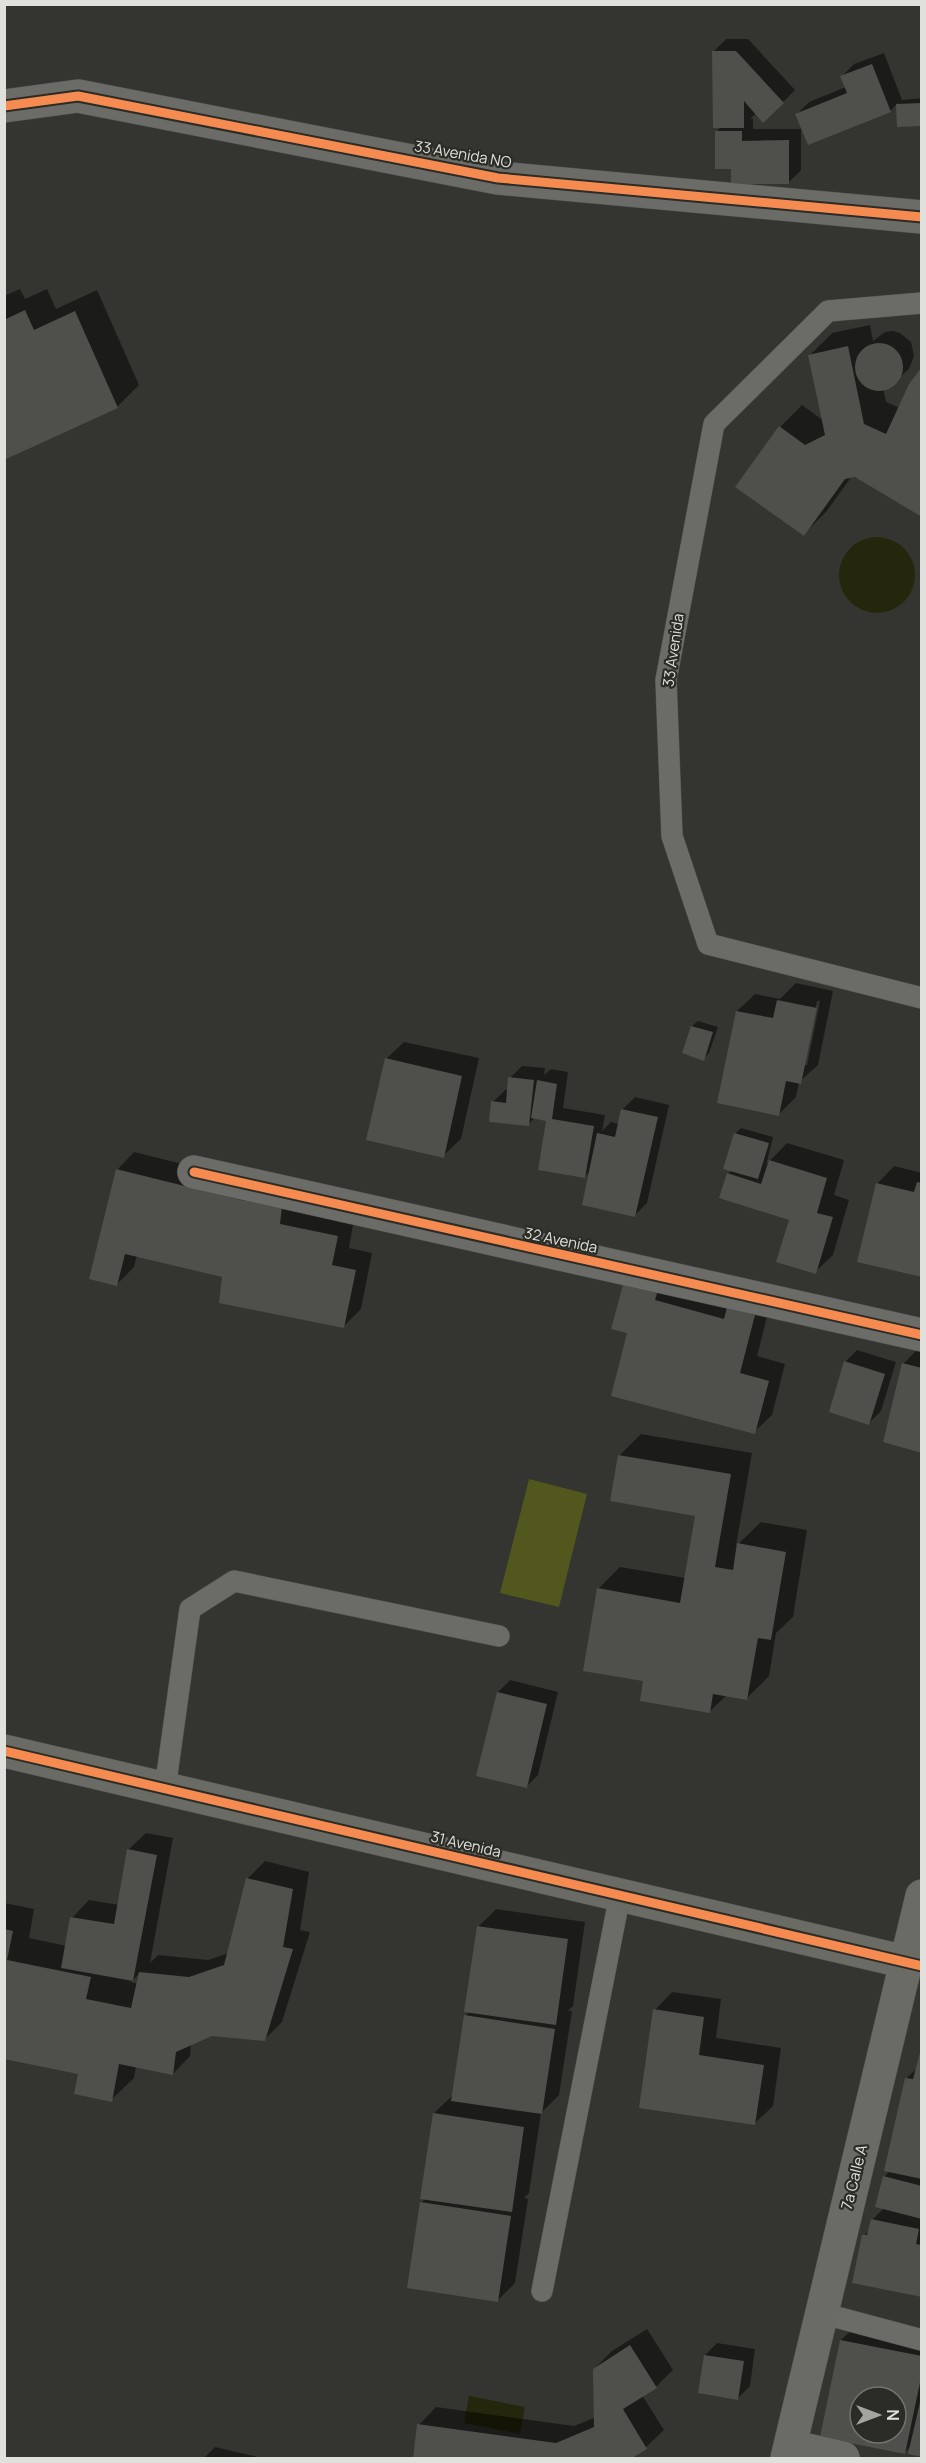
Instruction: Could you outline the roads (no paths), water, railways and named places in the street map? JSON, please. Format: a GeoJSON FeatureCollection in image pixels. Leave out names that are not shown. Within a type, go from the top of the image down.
{"type":"FeatureCollection","features":[{"type":"Feature","properties":{"kind":"street","name":"33 Avenida NO"},"geometry":{"type":"LineString","coordinates":[[4,106],[78,96],[498,177],[921,217]]}},
{"type":"Feature","properties":{"kind":"street","name":"32 Avenida"},"geometry":{"type":"LineString","coordinates":[[194,1173],[921,1335]]}},
{"type":"Feature","properties":{"kind":"street","name":"31 Avenida"},"geometry":{"type":"LineString","coordinates":[[4,1751],[914,1964]]}},
{"type":"Feature","properties":{"kind":"street","name":"7a Calle A"},"geometry":{"type":"LineString","coordinates":[[788,2452],[821,2313],[914,1964],[921,1896]]}},
{"type":"Feature","properties":{"kind":"street"},"geometry":{"type":"LineString","coordinates":[[788,2452],[843,2458]]}},
{"type":"Feature","properties":{"kind":"lane","name":"33 Avenida"},"geometry":{"type":"LineString","coordinates":[[921,303],[828,311],[714,423],[666,680],[672,836],[708,944],[921,998]]}},
{"type":"Feature","properties":{"kind":"lane"},"geometry":{"type":"LineString","coordinates":[[165,1789],[190,1609],[234,1581],[499,1636]]}},
{"type":"Feature","properties":{"kind":"lane"},"geometry":{"type":"LineString","coordinates":[[542,2291],[620,1895]]}},
{"type":"Feature","properties":{"kind":"lane"},"geometry":{"type":"LineString","coordinates":[[821,2313],[921,2340]]}}]}
